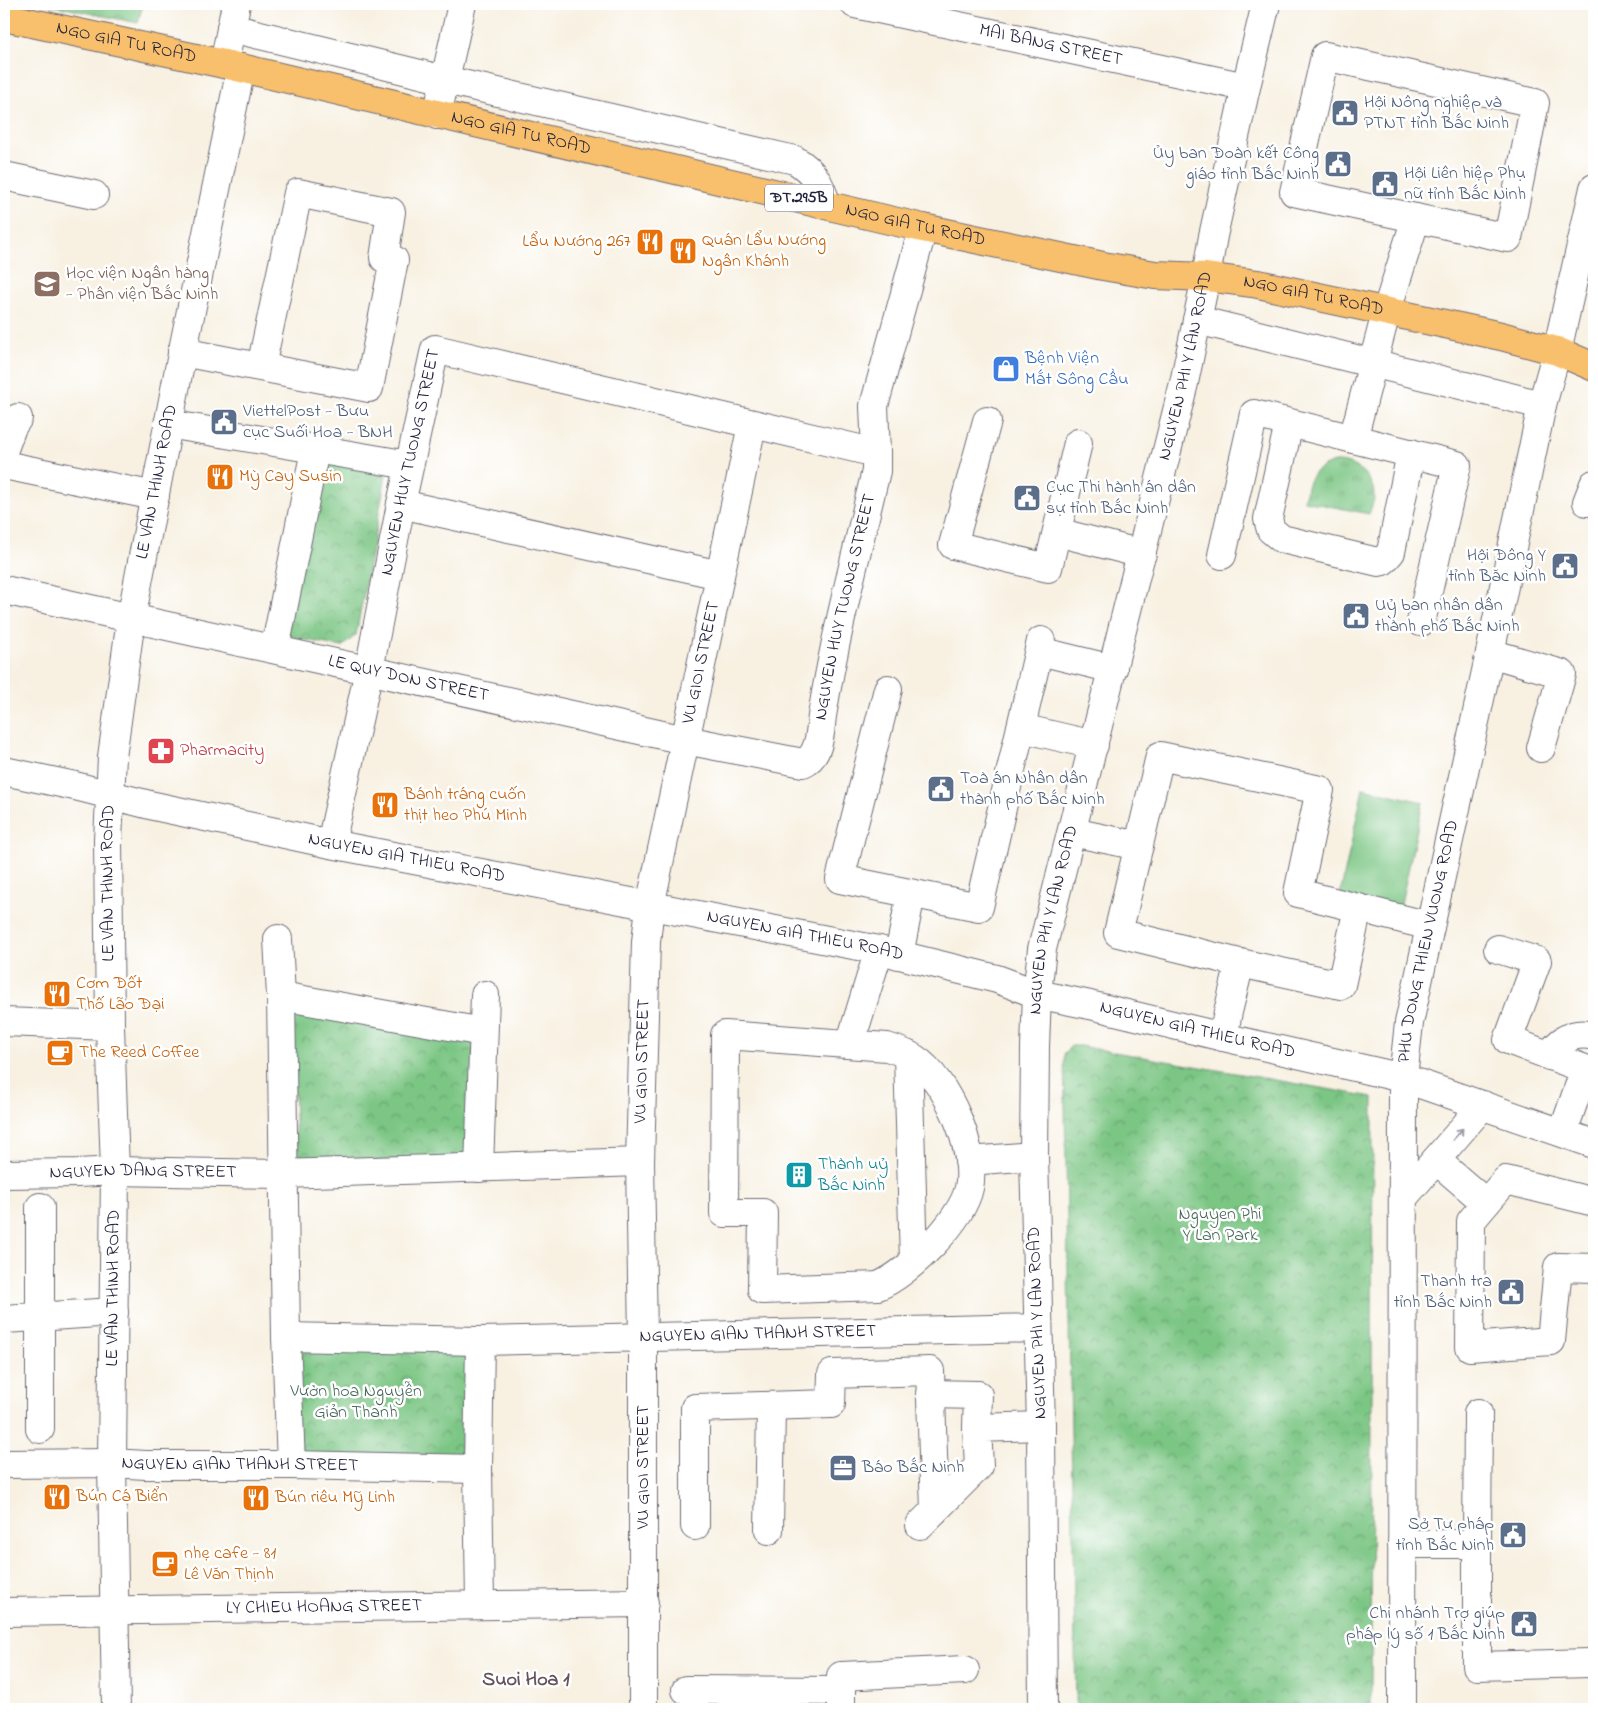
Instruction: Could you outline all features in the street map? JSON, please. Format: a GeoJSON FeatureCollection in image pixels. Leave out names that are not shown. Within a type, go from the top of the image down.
{"type":"FeatureCollection","features":[{"type":"Feature","properties":{"kind":"main road","name":"NGO GIA TU ROAD"},"geometry":{"type":"LineString","coordinates":[[4,17],[232,66],[924,228],[1103,266],[1155,275],[1206,277],[1258,284],[1386,313],[1501,336],[1557,351],[1594,367]]}},
{"type":"Feature","properties":{"kind":"street"},"geometry":{"type":"LineString","coordinates":[[437,115],[462,4]]}},
{"type":"Feature","properties":{"kind":"street","name":"MAI BANG STREET"},"geometry":{"type":"LineString","coordinates":[[855,4],[929,11],[1246,88]]}},
{"type":"Feature","properties":{"kind":"street","name":"NGUYEN PHI Y LAN ROAD"},"geometry":{"type":"LineString","coordinates":[[1043,1709],[1041,1426],[1034,1156],[1037,994],[1042,949],[1186,375],[1213,236],[1266,4]]}},
{"type":"Feature","properties":{"kind":"street"},"geometry":{"type":"LineString","coordinates":[[232,66],[234,16],[445,80],[795,160],[807,169],[819,183],[827,204]]}},
{"type":"Feature","properties":{"kind":"street"},"geometry":{"type":"LineString","coordinates":[[1325,56],[1535,103],[1508,238],[1416,218],[1294,192],[1325,56]]}},
{"type":"Feature","properties":{"kind":"street","name":"LE VAN THINH ROAD"},"geometry":{"type":"LineString","coordinates":[[116,1709],[112,1463],[115,1171],[110,1026],[108,840],[112,756],[131,619],[182,352],[232,66]]}},
{"type":"Feature","properties":{"kind":"street"},"geometry":{"type":"LineString","coordinates":[[4,176],[94,195]]}},
{"type":"Feature","properties":{"kind":"street","name":"PHU DONG THIEN VUONG ROAD"},"geometry":{"type":"LineString","coordinates":[[1402,1709],[1403,1078],[1409,1023],[1542,405],[1557,351],[1594,188]]}},
{"type":"Feature","properties":{"kind":"street"},"geometry":{"type":"LineString","coordinates":[[182,352],[369,388],[394,260],[384,258],[391,212],[298,193],[261,367]]}},
{"type":"Feature","properties":{"kind":"street"},"geometry":{"type":"LineString","coordinates":[[1353,439],[1386,313],[1416,218]]}},
{"type":"Feature","properties":{"kind":"street","name":"NGUYEN HUY TUONG STREET"},"geometry":{"type":"LineString","coordinates":[[811,759],[817,748],[828,680],[876,471],[874,406],[924,228]]}},
{"type":"Feature","properties":{"kind":"street"},"geometry":{"type":"LineString","coordinates":[[1197,320],[1542,405]]}},
{"type":"Feature","properties":{"kind":"street","name":"NGUYEN HUY TUONG STREET"},"geometry":{"type":"LineString","coordinates":[[331,844],[369,670],[409,465],[435,349],[876,454]]}},
{"type":"Feature","properties":{"kind":"street"},"geometry":{"type":"LineString","coordinates":[[1222,555],[1254,414],[1457,465],[1421,622]]}},
{"type":"Feature","properties":{"kind":"street"},"geometry":{"type":"LineString","coordinates":[[4,449],[12,427],[18,418]]}},
{"type":"Feature","properties":{"kind":"street"},"geometry":{"type":"LineString","coordinates":[[987,421],[953,545],[1048,568],[1078,443]]}},
{"type":"Feature","properties":{"kind":"street"},"geometry":{"type":"LineString","coordinates":[[1289,423],[1268,519],[1271,530],[1282,539],[1378,562],[1383,561],[1391,552],[1410,453]]}},
{"type":"Feature","properties":{"kind":"street"},"geometry":{"type":"LineString","coordinates":[[168,424],[409,465]]}},
{"type":"Feature","properties":{"kind":"street","name":"VU GIOI STREET"},"geometry":{"type":"LineString","coordinates":[[643,1709],[643,1337],[640,1162],[646,942],[650,906],[752,425]]}},
{"type":"Feature","properties":{"kind":"street"},"geometry":{"type":"LineString","coordinates":[[275,649],[315,450]]}},
{"type":"Feature","properties":{"kind":"street"},"geometry":{"type":"LineString","coordinates":[[4,465],[154,496]]}},
{"type":"Feature","properties":{"kind":"street"},"geometry":{"type":"LineString","coordinates":[[401,504],[720,575]]}},
{"type":"Feature","properties":{"kind":"street"},"geometry":{"type":"LineString","coordinates":[[1057,532],[1142,554]]}},
{"type":"Feature","properties":{"kind":"street","name":"LE QUY DON STREET"},"geometry":{"type":"LineString","coordinates":[[4,590],[685,740],[803,764],[811,759]]}},
{"type":"Feature","properties":{"kind":"street"},"geometry":{"type":"LineString","coordinates":[[888,689],[840,879],[979,907],[1040,646],[1113,669]]}},
{"type":"Feature","properties":{"kind":"street"},"geometry":{"type":"LineString","coordinates":[[1490,653],[1562,674],[1541,748]]}},
{"type":"Feature","properties":{"kind":"street"},"geometry":{"type":"LineString","coordinates":[[1021,728],[1094,745]]}},
{"type":"Feature","properties":{"kind":"street"},"geometry":{"type":"LineString","coordinates":[[1358,908],[1341,985],[1240,963],[1118,933],[1160,756],[1320,790],[1298,894],[1358,908],[1430,926]]}},
{"type":"Feature","properties":{"kind":"street","name":"NGUYEN GIA THIEU ROAD"},"geometry":{"type":"LineString","coordinates":[[4,771],[331,844],[889,952],[997,979],[1037,994],[1403,1078],[1594,1144]]}},
{"type":"Feature","properties":{"kind":"street"},"geometry":{"type":"LineString","coordinates":[[1072,832],[1139,846]]}},
{"type":"Feature","properties":{"kind":"street"},"geometry":{"type":"LineString","coordinates":[[850,1044],[911,894]]}},
{"type":"Feature","properties":{"kind":"street"},"geometry":{"type":"LineString","coordinates":[[278,939],[281,996],[282,1174],[286,1337],[291,1465]]}},
{"type":"Feature","properties":{"kind":"street"},"geometry":{"type":"LineString","coordinates":[[1498,949],[1537,961],[1508,1040],[1589,1071],[1563,1132]]}},
{"type":"Feature","properties":{"kind":"street"},"geometry":{"type":"LineString","coordinates":[[1223,1038],[1240,963]]}},
{"type":"Feature","properties":{"kind":"street"},"geometry":{"type":"LineString","coordinates":[[479,1168],[485,995]]}},
{"type":"Feature","properties":{"kind":"street"},"geometry":{"type":"LineString","coordinates":[[281,996],[483,1032]]}},
{"type":"Feature","properties":{"kind":"street"},"geometry":{"type":"LineString","coordinates":[[4,1022],[110,1026]]}},
{"type":"Feature","properties":{"kind":"street"},"geometry":{"type":"LineString","coordinates":[[1549,1056],[1557,1045],[1572,1036],[1583,1033],[1594,1036]]}},
{"type":"Feature","properties":{"kind":"street"},"geometry":{"type":"LineString","coordinates":[[725,1035],[850,1044],[887,1047],[903,1052],[924,1067],[942,1091],[962,1132],[969,1161],[969,1186],[961,1207],[948,1227],[914,1261],[878,1286],[762,1290],[763,1213],[724,1213],[725,1035]]}},
{"type":"Feature","properties":{"kind":"street"},"geometry":{"type":"LineString","coordinates":[[908,1055],[914,1261]]}},
{"type":"Feature","properties":{"kind":"street"},"geometry":{"type":"LineString","coordinates":[[1403,1198],[1483,1105]]}},
{"type":"Feature","properties":{"kind":"street"},"geometry":{"type":"LineString","coordinates":[[969,1161],[1034,1156]]}},
{"type":"Feature","properties":{"kind":"street"},"geometry":{"type":"LineString","coordinates":[[1436,1160],[1486,1203]]}},
{"type":"Feature","properties":{"kind":"street","name":"NGUYEN DANG STREET"},"geometry":{"type":"LineString","coordinates":[[4,1174],[115,1171],[282,1174],[640,1162]]}},
{"type":"Feature","properties":{"kind":"street"},"geometry":{"type":"LineString","coordinates":[[1594,1202],[1506,1180],[1486,1203],[1471,1221],[1470,1346],[1551,1341],[1558,1267],[1594,1268]]}},
{"type":"Feature","properties":{"kind":"street"},"geometry":{"type":"LineString","coordinates":[[40,1207],[40,1429]]}},
{"type":"Feature","properties":{"kind":"street"},"geometry":{"type":"LineString","coordinates":[[4,1319],[114,1312]]}},
{"type":"Feature","properties":{"kind":"street","name":"NGUYEN GIAN THANH STREET"},"geometry":{"type":"LineString","coordinates":[[286,1337],[480,1341],[1038,1328]]}},
{"type":"Feature","properties":{"kind":"street"},"geometry":{"type":"LineString","coordinates":[[480,1341],[478,1469],[480,1605]]}},
{"type":"Feature","properties":{"kind":"street"},"geometry":{"type":"LineString","coordinates":[[695,1526],[695,1408],[831,1404],[832,1374],[930,1371],[927,1517],[979,1466],[978,1395],[930,1394]]}},
{"type":"Feature","properties":{"kind":"street"},"geometry":{"type":"LineString","coordinates":[[769,1530],[771,1406]]}},
{"type":"Feature","properties":{"kind":"street"},"geometry":{"type":"LineString","coordinates":[[1478,1413],[1477,1666],[1589,1663]]}},
{"type":"Feature","properties":{"kind":"street"},"geometry":{"type":"LineString","coordinates":[[977,1428],[1041,1426]]}},
{"type":"Feature","properties":{"kind":"street","name":"NGUYEN GIAN THANH STREET"},"geometry":{"type":"LineString","coordinates":[[4,1464],[112,1463],[478,1469]]}},
{"type":"Feature","properties":{"kind":"street"},"geometry":{"type":"LineString","coordinates":[[1402,1544],[1477,1544]]}},
{"type":"Feature","properties":{"kind":"street","name":"LY CHIEU HOANG STREET"},"geometry":{"type":"LineString","coordinates":[[4,1612],[644,1603]]}},
{"type":"Feature","properties":{"kind":"street"},"geometry":{"type":"LineString","coordinates":[[686,1690],[841,1700],[841,1676],[965,1670]]}},
{"type":"Feature","properties":{"kind":"green space"},"geometry":{"type":"Polygon","coordinates":[[[45,4],[143,4],[138,23],[45,4]]]}},
{"type":"Feature","properties":{"kind":"green space"},"geometry":{"type":"Polygon","coordinates":[[[318,456],[388,465],[356,635],[342,647],[286,636],[318,456]]]}},
{"type":"Feature","properties":{"kind":"green space"},"geometry":{"type":"Polygon","coordinates":[[[1335,462],[1342,462],[1356,467],[1368,477],[1374,491],[1374,499],[1369,514],[1304,501],[1307,486],[1312,475],[1321,468],[1335,462]]]}},
{"type":"Feature","properties":{"kind":"green space"},"geometry":{"type":"Polygon","coordinates":[[[1363,788],[1423,802],[1400,908],[1340,895],[1363,788]]]}},
{"type":"Feature","properties":{"kind":"green space"},"geometry":{"type":"Polygon","coordinates":[[[302,1007],[474,1033],[471,1159],[312,1163],[296,1154],[292,1014],[302,1007]]]}},
{"type":"Feature","properties":{"kind":"green space","name":"Nguyen Phi Y Lan Park"},"geometry":{"type":"Polygon","coordinates":[[[1071,1046],[1373,1097],[1371,1709],[1250,1709],[1076,1705],[1064,1053],[1071,1046]]]}},
{"type":"Feature","properties":{"kind":"green space","name":"Vườn hoa Nguyễn Giản Thanh"},"geometry":{"type":"Polygon","coordinates":[[[286,1337],[480,1341],[478,1469],[291,1465],[286,1337]]]}},
{"type":"Feature","properties":{"kind":"place","name":"Hội Nông nghiệp và PTNT tỉnh Bắc Ninh"},"geometry":{"type":"Point","coordinates":[1345,113]}},
{"type":"Feature","properties":{"kind":"place","name":"Ủy ban Đoàn kết Công giáo tỉnh Bắc Ninh"},"geometry":{"type":"Point","coordinates":[1338,164]}},
{"type":"Feature","properties":{"kind":"place","name":"Hội Liên hiệp Phụ nữ tỉnh Bắc Ninh"},"geometry":{"type":"Point","coordinates":[1385,184]}},
{"type":"Feature","properties":{"kind":"place","name":"Lẩu Nướng 267"},"geometry":{"type":"Point","coordinates":[650,242]}},
{"type":"Feature","properties":{"kind":"place","name":"Quán Lẩu Nướng Ngân Khánh"},"geometry":{"type":"Point","coordinates":[683,251]}},
{"type":"Feature","properties":{"kind":"place","name":"Học viện Ngân hàng - Phân viện Bắc Ninh"},"geometry":{"type":"Point","coordinates":[47,284]}},
{"type":"Feature","properties":{"kind":"place","name":"Bệnh Viện Mắt Sông Cầu"},"geometry":{"type":"Point","coordinates":[1006,369]}},
{"type":"Feature","properties":{"kind":"place","name":"ViettelPost - Bưu cục Suối Hoa - BNH"},"geometry":{"type":"Point","coordinates":[224,422]}},
{"type":"Feature","properties":{"kind":"place","name":"Mỳ Cay Susin"},"geometry":{"type":"Point","coordinates":[220,477]}},
{"type":"Feature","properties":{"kind":"place","name":"Cục Thi hành án dân sự tỉnh Bắc Ninh"},"geometry":{"type":"Point","coordinates":[1027,498]}},
{"type":"Feature","properties":{"kind":"place","name":"Hội Đông Y tỉnh Băc Ninh"},"geometry":{"type":"Point","coordinates":[1565,566]}},
{"type":"Feature","properties":{"kind":"place","name":"Uỷ ban nhân dân thành phố Bắc Ninh"},"geometry":{"type":"Point","coordinates":[1356,616]}},
{"type":"Feature","properties":{"kind":"place","name":"Pharmacity"},"geometry":{"type":"Point","coordinates":[161,751]}},
{"type":"Feature","properties":{"kind":"place","name":"Toà án Nhân dân thành phố Bắc Ninh"},"geometry":{"type":"Point","coordinates":[941,789]}},
{"type":"Feature","properties":{"kind":"place","name":"Bánh tráng cuốn thịt heo Phú Minh"},"geometry":{"type":"Point","coordinates":[385,805]}},
{"type":"Feature","properties":{"kind":"place","name":"Cơm Đốt Thố Lão Đại"},"geometry":{"type":"Point","coordinates":[57,994]}},
{"type":"Feature","properties":{"kind":"place","name":"The Reed Coffee"},"geometry":{"type":"Point","coordinates":[60,1053]}},
{"type":"Feature","properties":{"kind":"place","name":"Thành uỷ Bắc Ninh"},"geometry":{"type":"Point","coordinates":[799,1175]}},
{"type":"Feature","properties":{"kind":"place","name":"Thanh tra tỉnh Bắc Ninh"},"geometry":{"type":"Point","coordinates":[1511,1292]}},
{"type":"Feature","properties":{"kind":"place","name":"Báo Bắc Ninh"},"geometry":{"type":"Point","coordinates":[843,1468]}},
{"type":"Feature","properties":{"kind":"place","name":"Bún Cá Biển"},"geometry":{"type":"Point","coordinates":[57,1497]}},
{"type":"Feature","properties":{"kind":"place","name":"Bún riêu Mỹ Linh"},"geometry":{"type":"Point","coordinates":[256,1498]}},
{"type":"Feature","properties":{"kind":"place","name":"Sở Tư pháp tỉnh Bắc Ninh"},"geometry":{"type":"Point","coordinates":[1513,1535]}},
{"type":"Feature","properties":{"kind":"place","name":"nhẹ cafe - 81 Lê Văn Thịnh"},"geometry":{"type":"Point","coordinates":[165,1564]}},
{"type":"Feature","properties":{"kind":"place","name":"Chi nhánh Trợ giúp pháp lý số 1 Bắc Ninh"},"geometry":{"type":"Point","coordinates":[1524,1624]}},
{"type":"Feature","properties":{"kind":"district","name":"Suoi Hoa 1"},"geometry":{"type":"Point","coordinates":[526,1680]}}]}
